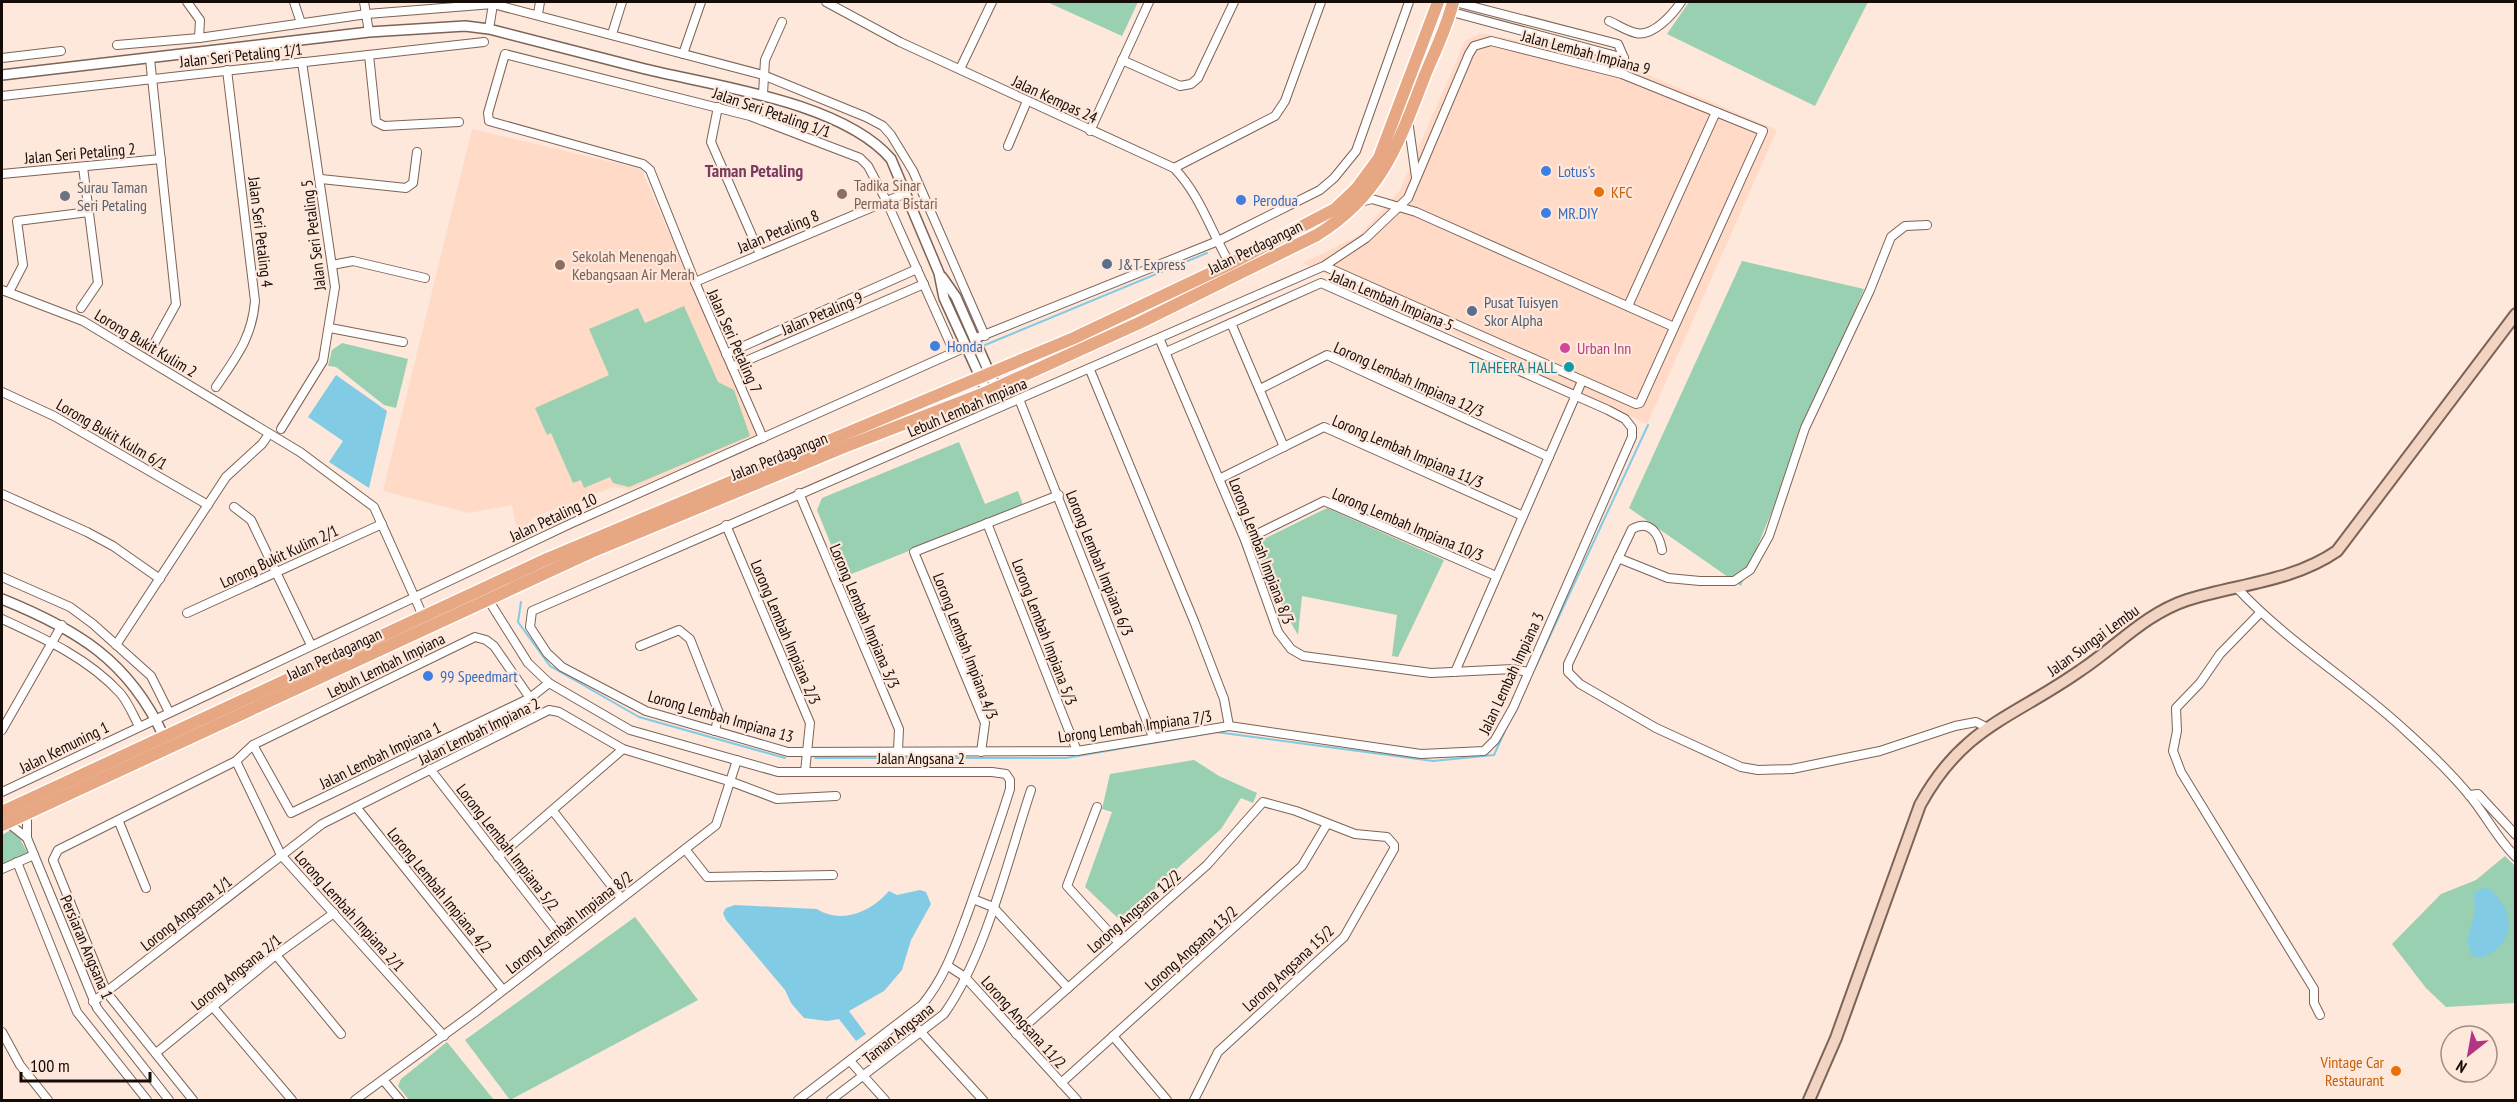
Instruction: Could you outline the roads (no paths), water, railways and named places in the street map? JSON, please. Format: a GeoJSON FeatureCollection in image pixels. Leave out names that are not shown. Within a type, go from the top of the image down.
{"type":"FeatureCollection","features":[{"type":"Feature","properties":{"kind":"main road","name":"Jalan Perdagangan"},"geometry":{"type":"LineString","coordinates":[[3,820],[164,736],[547,559],[986,377],[1230,264],[1335,209],[1357,188],[1378,158],[1438,5]]}},
{"type":"Feature","properties":{"kind":"main road","name":"Jalan Perdagangan"},"geometry":{"type":"LineString","coordinates":[[3,820],[27,814],[591,552],[844,447],[992,390],[1139,322],[1317,235],[1339,222],[1360,202],[1389,163],[1453,5]]}},
{"type":"Feature","properties":{"kind":"main road","name":"Jalan Sungai Lembu"},"geometry":{"type":"LineString","coordinates":[[1809,1101],[1836,1038],[1920,805],[1936,777],[1954,755],[1986,727],[2082,670],[2145,619],[2188,600],[2297,572],[2337,551],[2516,314]]}},
{"type":"Feature","properties":{"kind":"street"},"geometry":{"type":"LineString","coordinates":[[187,2],[200,20],[199,38]]}},
{"type":"Feature","properties":{"kind":"street"},"geometry":{"type":"LineString","coordinates":[[294,2],[301,23]]}},
{"type":"Feature","properties":{"kind":"street"},"geometry":{"type":"LineString","coordinates":[[364,2],[369,32]]}},
{"type":"Feature","properties":{"kind":"street"},"geometry":{"type":"LineString","coordinates":[[537,14],[540,2]]}},
{"type":"Feature","properties":{"kind":"street"},"geometry":{"type":"LineString","coordinates":[[612,34],[622,2]]}},
{"type":"Feature","properties":{"kind":"street"},"geometry":{"type":"LineString","coordinates":[[683,54],[701,2]]}},
{"type":"Feature","properties":{"kind":"street","name":"Jalan Kempas 24"},"geometry":{"type":"LineString","coordinates":[[826,2],[859,22],[1174,168],[1202,205],[1230,264]]}},
{"type":"Feature","properties":{"kind":"street"},"geometry":{"type":"LineString","coordinates":[[960,69],[992,2]]}},
{"type":"Feature","properties":{"kind":"street"},"geometry":{"type":"LineString","coordinates":[[1090,130],[1149,2]]}},
{"type":"Feature","properties":{"kind":"street"},"geometry":{"type":"LineString","coordinates":[[1122,60],[1180,86],[1191,84],[1197,78],[1234,2]]}},
{"type":"Feature","properties":{"kind":"street"},"geometry":{"type":"LineString","coordinates":[[1174,168],[1275,116],[1285,101],[1321,2]]}},
{"type":"Feature","properties":{"kind":"street"},"geometry":{"type":"LineString","coordinates":[[974,339],[1218,241],[1320,190],[1343,169],[1356,151],[1409,2]]}},
{"type":"Feature","properties":{"kind":"street"},"geometry":{"type":"LineString","coordinates":[[1610,21],[1637,34],[1647,32],[1671,16],[1681,2]]}},
{"type":"Feature","properties":{"kind":"street"},"geometry":{"type":"LineString","coordinates":[[117,45],[199,38],[366,14],[493,4],[763,75],[866,117],[883,126],[891,135],[913,171],[967,300],[985,336]]}},
{"type":"Feature","properties":{"kind":"street"},"geometry":{"type":"LineString","coordinates":[[489,29],[493,4]]}},
{"type":"Feature","properties":{"kind":"street","name":"Jalan Lembah Impiana 9"},"geometry":{"type":"LineString","coordinates":[[1438,5],[1453,5],[1618,44],[1624,57]]}},
{"type":"Feature","properties":{"kind":"street","name":"Jalan Lembah Impiana 9"},"geometry":{"type":"LineString","coordinates":[[1453,5],[1624,57]]}},
{"type":"Feature","properties":{"kind":"street"},"geometry":{"type":"LineString","coordinates":[[763,94],[763,75],[770,43],[782,22]]}},
{"type":"Feature","properties":{"kind":"street"},"geometry":{"type":"LineString","coordinates":[[2,75],[369,32],[465,26],[489,29],[647,69],[763,94],[815,113],[873,142],[891,159],[939,273],[944,298],[966,347],[986,377]]}},
{"type":"Feature","properties":{"kind":"street","name":"Jalan Lembah Impiana 9"},"geometry":{"type":"LineString","coordinates":[[1480,43],[1491,41],[1622,74],[1763,131],[1674,327]]}},
{"type":"Feature","properties":{"kind":"street","name":"Jalan Seri Petaling 1/1"},"geometry":{"type":"LineString","coordinates":[[2,96],[484,42]]}},
{"type":"Feature","properties":{"kind":"street","name":"Lebuh Lembah Impiana"},"geometry":{"type":"LineString","coordinates":[[532,611],[799,493],[1160,340],[1324,266],[1366,238],[1408,198],[1469,54],[1480,43]]}},
{"type":"Feature","properties":{"kind":"street"},"geometry":{"type":"LineString","coordinates":[[2,58],[61,51]]}},
{"type":"Feature","properties":{"kind":"street","name":"Jalan Seri Petaling 1/1"},"geometry":{"type":"LineString","coordinates":[[497,125],[489,121],[488,113],[503,57],[508,53],[750,116],[860,158],[868,166],[886,200],[954,352]]}},
{"type":"Feature","properties":{"kind":"street"},"geometry":{"type":"LineString","coordinates":[[369,55],[376,122],[384,126],[459,122]]}},
{"type":"Feature","properties":{"kind":"street"},"geometry":{"type":"LineString","coordinates":[[1622,74],[1624,57]]}},
{"type":"Feature","properties":{"kind":"street"},"geometry":{"type":"LineString","coordinates":[[150,59],[176,304],[150,351]]}},
{"type":"Feature","properties":{"kind":"street","name":"Jalan Seri Petaling 5"},"geometry":{"type":"LineString","coordinates":[[281,429],[324,361],[335,287],[321,179],[302,62]]}},
{"type":"Feature","properties":{"kind":"street","name":"Jalan Seri Petaling 4"},"geometry":{"type":"LineString","coordinates":[[216,387],[245,344],[253,324],[255,301],[227,70]]}},
{"type":"Feature","properties":{"kind":"street"},"geometry":{"type":"LineString","coordinates":[[1008,146],[1027,101]]}},
{"type":"Feature","properties":{"kind":"street"},"geometry":{"type":"LineString","coordinates":[[718,107],[711,142],[760,254]]}},
{"type":"Feature","properties":{"kind":"street"},"geometry":{"type":"LineString","coordinates":[[1628,306],[1716,111]]}},
{"type":"Feature","properties":{"kind":"street"},"geometry":{"type":"LineString","coordinates":[[1408,119],[1416,178]]}},
{"type":"Feature","properties":{"kind":"street","name":"Jalan Seri Petaling 7"},"geometry":{"type":"LineString","coordinates":[[497,125],[647,166],[763,438]]}},
{"type":"Feature","properties":{"kind":"street"},"geometry":{"type":"LineString","coordinates":[[321,179],[406,188],[413,183],[417,152]]}},
{"type":"Feature","properties":{"kind":"street","name":"Jalan Seri Petaling 2"},"geometry":{"type":"LineString","coordinates":[[2,174],[161,159]]}},
{"type":"Feature","properties":{"kind":"street"},"geometry":{"type":"LineString","coordinates":[[81,308],[98,283],[83,167]]}},
{"type":"Feature","properties":{"kind":"street","name":"Jalan Petaling 8"},"geometry":{"type":"LineString","coordinates":[[695,282],[906,193]]}},
{"type":"Feature","properties":{"kind":"street"},"geometry":{"type":"LineString","coordinates":[[1408,198],[1416,212]]}},
{"type":"Feature","properties":{"kind":"street"},"geometry":{"type":"LineString","coordinates":[[1360,202],[1372,199],[1416,212],[1674,327]]}},
{"type":"Feature","properties":{"kind":"street"},"geometry":{"type":"LineString","coordinates":[[5,291],[22,265],[17,221],[88,212]]}},
{"type":"Feature","properties":{"kind":"street"},"geometry":{"type":"LineString","coordinates":[[1617,558],[1668,578],[1700,581],[1734,581],[1750,570],[1769,536],[1805,428],[1870,290],[1886,248],[1898,231],[1914,224],[1927,225]]}},
{"type":"Feature","properties":{"kind":"street"},"geometry":{"type":"LineString","coordinates":[[332,264],[353,261],[424,278]]}},
{"type":"Feature","properties":{"kind":"street","name":"Jalan Lembah Impiana 5"},"geometry":{"type":"LineString","coordinates":[[1324,266],[1636,404],[1640,403],[1674,327]]}},
{"type":"Feature","properties":{"kind":"street"},"geometry":{"type":"LineString","coordinates":[[726,354],[917,269]]}},
{"type":"Feature","properties":{"kind":"street"},"geometry":{"type":"LineString","coordinates":[[939,273],[956,297],[992,390]]}},
{"type":"Feature","properties":{"kind":"street","name":"Jalan Lembah Impiana 5"},"geometry":{"type":"LineString","coordinates":[[1166,352],[1321,283],[1575,396]]}},
{"type":"Feature","properties":{"kind":"street","name":"Jalan Petaling 9"},"geometry":{"type":"LineString","coordinates":[[732,367],[924,284]]}},
{"type":"Feature","properties":{"kind":"street","name":"Lorong Bukit Kulim 2"},"geometry":{"type":"LineString","coordinates":[[5,291],[82,321],[300,452],[374,507],[423,616]]}},
{"type":"Feature","properties":{"kind":"street"},"geometry":{"type":"LineString","coordinates":[[1231,323],[1284,447]]}},
{"type":"Feature","properties":{"kind":"street"},"geometry":{"type":"LineString","coordinates":[[330,328],[403,342]]}},
{"type":"Feature","properties":{"kind":"street","name":"Lorong Lembah Impiana 8/3"},"geometry":{"type":"LineString","coordinates":[[1160,340],[1245,540],[1278,632],[1291,649],[1304,656],[1431,673],[1513,669],[1528,672]]}},
{"type":"Feature","properties":{"kind":"street","name":"Jalan Petaling 10"},"geometry":{"type":"LineString","coordinates":[[155,718],[414,597],[966,347]]}},
{"type":"Feature","properties":{"kind":"street","name":"Lorong Lembah Impiana 12/3"},"geometry":{"type":"LineString","coordinates":[[1260,390],[1324,354],[1548,457]]}},
{"type":"Feature","properties":{"kind":"street","name":"Lorong Lembah Impiana 7/3"},"geometry":{"type":"LineString","coordinates":[[806,752],[1077,751],[1229,726],[1224,699],[1194,621],[1090,370]]}},
{"type":"Feature","properties":{"kind":"street"},"geometry":{"type":"LineString","coordinates":[[1455,672],[1582,381]]}},
{"type":"Feature","properties":{"kind":"street","name":"Lorong Bukit Kulm 6/1"},"geometry":{"type":"LineString","coordinates":[[2,392],[54,416],[208,505]]}},
{"type":"Feature","properties":{"kind":"street","name":"Jalan Lembah Impiana 3"},"geometry":{"type":"LineString","coordinates":[[1229,726],[1421,754],[1484,751],[1499,732],[1528,672],[1632,437],[1632,428],[1625,419],[1575,396]]}},
{"type":"Feature","properties":{"kind":"street","name":"Lorong Lembah Impiana 6/3"},"geometry":{"type":"LineString","coordinates":[[1019,399],[1059,495],[1153,737]]}},
{"type":"Feature","properties":{"kind":"street","name":"Lorong Lembah Impiana 11/3"},"geometry":{"type":"LineString","coordinates":[[1219,479],[1324,426],[1523,516]]}},
{"type":"Feature","properties":{"kind":"street"},"geometry":{"type":"LineString","coordinates":[[116,645],[226,477],[262,444],[269,434]]}},
{"type":"Feature","properties":{"kind":"street","name":"Lorong Lembah Impiana 3/3"},"geometry":{"type":"LineString","coordinates":[[799,493],[899,729],[898,750]]}},
{"type":"Feature","properties":{"kind":"street"},"geometry":{"type":"LineString","coordinates":[[2,494],[87,532],[113,546],[160,579]]}},
{"type":"Feature","properties":{"kind":"street"},"geometry":{"type":"LineString","coordinates":[[987,523],[1059,495]]}},
{"type":"Feature","properties":{"kind":"street","name":"Lorong Lembah Impiana 10/3"},"geometry":{"type":"LineString","coordinates":[[1245,540],[1324,501],[1496,576]]}},
{"type":"Feature","properties":{"kind":"street"},"geometry":{"type":"LineString","coordinates":[[234,507],[251,520],[311,645]]}},
{"type":"Feature","properties":{"kind":"street","name":"Lorong Lembah Impiana 4/3"},"geometry":{"type":"LineString","coordinates":[[981,752],[985,723],[914,552],[987,523]]}},
{"type":"Feature","properties":{"kind":"street","name":"Lorong Lembah Impiana 5/3"},"geometry":{"type":"LineString","coordinates":[[987,523],[1077,751]]}},
{"type":"Feature","properties":{"kind":"street","name":"Lorong Bukit Kulim 2/1"},"geometry":{"type":"LineString","coordinates":[[187,613],[382,524]]}},
{"type":"Feature","properties":{"kind":"street","name":"Lorong Lembah Impiana 2/3"},"geometry":{"type":"LineString","coordinates":[[726,525],[810,723],[805,772]]}},
{"type":"Feature","properties":{"kind":"street"},"geometry":{"type":"LineString","coordinates":[[1662,549],[1658,533],[1646,526],[1638,526],[1628,535],[1568,664],[1568,672],[1588,689],[1656,728],[1742,767],[1774,770],[1880,751],[1919,740],[1955,726],[1976,722],[1986,727]]}},
{"type":"Feature","properties":{"kind":"street"},"geometry":{"type":"LineString","coordinates":[[2,577],[70,607],[151,676],[169,712]]}},
{"type":"Feature","properties":{"kind":"street"},"geometry":{"type":"LineString","coordinates":[[2237,588],[2260,613],[2363,692],[2410,734],[2469,795],[2503,845],[2516,857]]}},
{"type":"Feature","properties":{"kind":"street"},"geometry":{"type":"LineString","coordinates":[[2,599],[62,625],[112,662],[140,693],[164,736]]}},
{"type":"Feature","properties":{"kind":"street","name":"Jalan Angsana 2"},"geometry":{"type":"LineString","coordinates":[[489,601],[528,663],[549,683],[630,730],[778,772],[992,772],[1006,774],[1010,780],[1010,789],[973,899],[948,966],[931,995],[907,1017],[798,1101]]}},
{"type":"Feature","properties":{"kind":"street","name":"Lorong Lembah Impiana 13"},"geometry":{"type":"LineString","coordinates":[[532,611],[530,627],[547,653],[562,667],[646,711],[781,751],[806,752]]}},
{"type":"Feature","properties":{"kind":"street"},"geometry":{"type":"LineString","coordinates":[[2260,613],[2220,654],[2200,683],[2179,703],[2176,708],[2177,731],[2173,751],[2181,772],[2314,989],[2314,1003],[2320,1015]]}},
{"type":"Feature","properties":{"kind":"street"},"geometry":{"type":"LineString","coordinates":[[2,619],[52,642],[121,694],[139,726]]}},
{"type":"Feature","properties":{"kind":"street"},"geometry":{"type":"LineString","coordinates":[[2,730],[62,625]]}},
{"type":"Feature","properties":{"kind":"street"},"geometry":{"type":"LineString","coordinates":[[640,646],[679,630],[690,639],[719,713],[715,731]]}},
{"type":"Feature","properties":{"kind":"street","name":"Lebuh Lembah Impiana"},"geometry":{"type":"LineString","coordinates":[[119,822],[236,761],[253,745],[475,637],[486,640],[494,646],[530,698]]}},
{"type":"Feature","properties":{"kind":"street","name":"Jalan Lembah Impiana 1"},"geometry":{"type":"LineString","coordinates":[[253,745],[291,813],[530,698],[549,683]]}},
{"type":"Feature","properties":{"kind":"street","name":"Jalan Lembah Impiana 2"},"geometry":{"type":"LineString","coordinates":[[281,855],[322,824],[549,710],[559,712],[623,749],[777,798],[836,796]]}},
{"type":"Feature","properties":{"kind":"street","name":"Jalan Kemuning 1"},"geometry":{"type":"LineString","coordinates":[[2,792],[74,760],[155,718]]}},
{"type":"Feature","properties":{"kind":"street"},"geometry":{"type":"LineString","coordinates":[[498,857],[623,749]]}},
{"type":"Feature","properties":{"kind":"street","name":"Lorong Lembah Impiana 8/2"},"geometry":{"type":"LineString","coordinates":[[355,1101],[444,1036],[716,825],[732,782],[737,760]]}},
{"type":"Feature","properties":{"kind":"street","name":"Lorong Lembah Impiana 2/1"},"geometry":{"type":"LineString","coordinates":[[236,761],[281,855],[444,1036]]}},
{"type":"Feature","properties":{"kind":"street","name":"Lorong Lembah Impiana 5/2"},"geometry":{"type":"LineString","coordinates":[[430,769],[565,942]]}},
{"type":"Feature","properties":{"kind":"street","name":"Taman Angsana"},"geometry":{"type":"LineString","coordinates":[[831,1101],[944,1014],[965,977],[993,907],[1031,790]]}},
{"type":"Feature","properties":{"kind":"street"},"geometry":{"type":"LineString","coordinates":[[2469,795],[2478,794],[2516,835]]}},
{"type":"Feature","properties":{"kind":"street","name":"Lorong Angsana 12/2"},"geometry":{"type":"LineString","coordinates":[[1016,1034],[1207,865],[1263,802],[1287,808],[1327,824]]}},
{"type":"Feature","properties":{"kind":"street","name":"Lorong Lembah Impiana 4/2"},"geometry":{"type":"LineString","coordinates":[[356,807],[503,990]]}},
{"type":"Feature","properties":{"kind":"street"},"geometry":{"type":"LineString","coordinates":[[1097,807],[1067,886],[1118,942]]}},
{"type":"Feature","properties":{"kind":"street"},"geometry":{"type":"LineString","coordinates":[[553,811],[621,898]]}},
{"type":"Feature","properties":{"kind":"street","name":"Persiaran Angsana 1"},"geometry":{"type":"LineString","coordinates":[[27,814],[27,838],[93,1002],[169,1101]]}},
{"type":"Feature","properties":{"kind":"street","name":"Persiaran Angsana 1"},"geometry":{"type":"LineString","coordinates":[[3,820],[27,838]]}},
{"type":"Feature","properties":{"kind":"street"},"geometry":{"type":"LineString","coordinates":[[146,888],[119,822],[58,850],[53,860],[107,993],[194,1101]]}},
{"type":"Feature","properties":{"kind":"street","name":"Lorong Angsana 15/2"},"geometry":{"type":"LineString","coordinates":[[1194,1101],[1218,1052],[1344,937],[1394,849],[1394,845],[1387,837],[1355,834],[1327,824]]}},
{"type":"Feature","properties":{"kind":"street","name":"Lorong Angsana 13/2"},"geometry":{"type":"LineString","coordinates":[[1061,1083],[1302,866],[1327,824]]}},
{"type":"Feature","properties":{"kind":"street"},"geometry":{"type":"LineString","coordinates":[[685,849],[706,877],[833,875]]}},
{"type":"Feature","properties":{"kind":"street"},"geometry":{"type":"LineString","coordinates":[[2,868],[34,855]]}},
{"type":"Feature","properties":{"kind":"street","name":"Lorong Angsana 1/1"},"geometry":{"type":"LineString","coordinates":[[93,1002],[281,855]]}},
{"type":"Feature","properties":{"kind":"street"},"geometry":{"type":"LineString","coordinates":[[17,862],[77,1012],[147,1101]]}},
{"type":"Feature","properties":{"kind":"street"},"geometry":{"type":"LineString","coordinates":[[973,899],[993,907],[1068,987]]}},
{"type":"Feature","properties":{"kind":"street","name":"Lorong Angsana 2/1"},"geometry":{"type":"LineString","coordinates":[[156,1053],[276,955],[334,913]]}},
{"type":"Feature","properties":{"kind":"street"},"geometry":{"type":"LineString","coordinates":[[276,955],[341,1034]]}},
{"type":"Feature","properties":{"kind":"street","name":"Lorong Angsana 11/2"},"geometry":{"type":"LineString","coordinates":[[948,966],[965,977],[1077,1101]]}},
{"type":"Feature","properties":{"kind":"street"},"geometry":{"type":"LineString","coordinates":[[213,1007],[292,1101]]}},
{"type":"Feature","properties":{"kind":"street"},"geometry":{"type":"LineString","coordinates":[[907,1017],[983,1101]]}},
{"type":"Feature","properties":{"kind":"street"},"geometry":{"type":"LineString","coordinates":[[2,1032],[20,1065],[48,1101]]}},
{"type":"Feature","properties":{"kind":"street"},"geometry":{"type":"LineString","coordinates":[[1113,1036],[1167,1101]]}},
{"type":"Feature","properties":{"kind":"street"},"geometry":{"type":"LineString","coordinates":[[850,1061],[885,1101]]}},
{"type":"Feature","properties":{"kind":"street"},"geometry":{"type":"LineString","coordinates":[[384,1081],[400,1101]]}},
{"type":"Feature","properties":{"kind":"water"},"geometry":{"type":"Polygon","coordinates":[[[336,375],[387,411],[369,488],[329,462],[343,441],[308,417],[336,375]]]}},
{"type":"Feature","properties":{"kind":"water"},"geometry":{"type":"Polygon","coordinates":[[[2487,887],[2504,906],[2509,926],[2502,944],[2482,958],[2471,956],[2467,939],[2475,913],[2474,893],[2487,887]]]}},
{"type":"Feature","properties":{"kind":"water"},"geometry":{"type":"Polygon","coordinates":[[[920,890],[926,892],[931,904],[911,940],[902,970],[884,991],[849,1011],[866,1034],[856,1041],[839,1019],[827,1021],[804,1018],[791,1003],[785,990],[726,920],[723,913],[726,908],[735,905],[817,909],[827,914],[846,916],[865,910],[889,891],[897,895],[920,890]]]}},
{"type":"Feature","properties":{"kind":"waterway"},"geometry":{"type":"LineString","coordinates":[[985,345],[1207,253]]}},
{"type":"Feature","properties":{"kind":"waterway"},"geometry":{"type":"LineString","coordinates":[[1535,668],[1648,425]]}},
{"type":"Feature","properties":{"kind":"waterway"},"geometry":{"type":"LineString","coordinates":[[521,602],[518,622],[550,666],[639,717],[785,758]]}},
{"type":"Feature","properties":{"kind":"waterway"},"geometry":{"type":"LineString","coordinates":[[815,758],[1066,758],[1216,732],[1433,761],[1494,755],[1509,722]]}},
{"type":"Feature","properties":{"kind":"place","name":"Lotus's"},"geometry":{"type":"Point","coordinates":[1546,171]}},
{"type":"Feature","properties":{"kind":"place","name":"KFC"},"geometry":{"type":"Point","coordinates":[1599,192]}},
{"type":"Feature","properties":{"kind":"place","name":"Tadika Sinar Permata Bistari"},"geometry":{"type":"Point","coordinates":[842,194]}},
{"type":"Feature","properties":{"kind":"place","name":"Surau Taman Seri Petaling"},"geometry":{"type":"Point","coordinates":[65,196]}},
{"type":"Feature","properties":{"kind":"place","name":"Perodua"},"geometry":{"type":"Point","coordinates":[1241,200]}},
{"type":"Feature","properties":{"kind":"place","name":"MR.DIY"},"geometry":{"type":"Point","coordinates":[1546,213]}},
{"type":"Feature","properties":{"kind":"place","name":"J&T Express"},"geometry":{"type":"Point","coordinates":[1107,264]}},
{"type":"Feature","properties":{"kind":"place","name":"Sekolah Menengah Kebangsaan Air Merah"},"geometry":{"type":"Point","coordinates":[560,265]}},
{"type":"Feature","properties":{"kind":"place","name":"Pusat Tuisyen Skor Alpha"},"geometry":{"type":"Point","coordinates":[1472,311]}},
{"type":"Feature","properties":{"kind":"place","name":"Honda"},"geometry":{"type":"Point","coordinates":[935,346]}},
{"type":"Feature","properties":{"kind":"place","name":"Urban Inn"},"geometry":{"type":"Point","coordinates":[1565,348]}},
{"type":"Feature","properties":{"kind":"place","name":"TIAHEERA HALL"},"geometry":{"type":"Point","coordinates":[1569,367]}},
{"type":"Feature","properties":{"kind":"place","name":"99 Speedmart"},"geometry":{"type":"Point","coordinates":[428,676]}},
{"type":"Feature","properties":{"kind":"place","name":"Vintage Car Restaurant"},"geometry":{"type":"Point","coordinates":[2396,1071]}},
{"type":"Feature","properties":{"kind":"district","name":"Taman Petaling"},"geometry":{"type":"Point","coordinates":[754,171]}}]}
